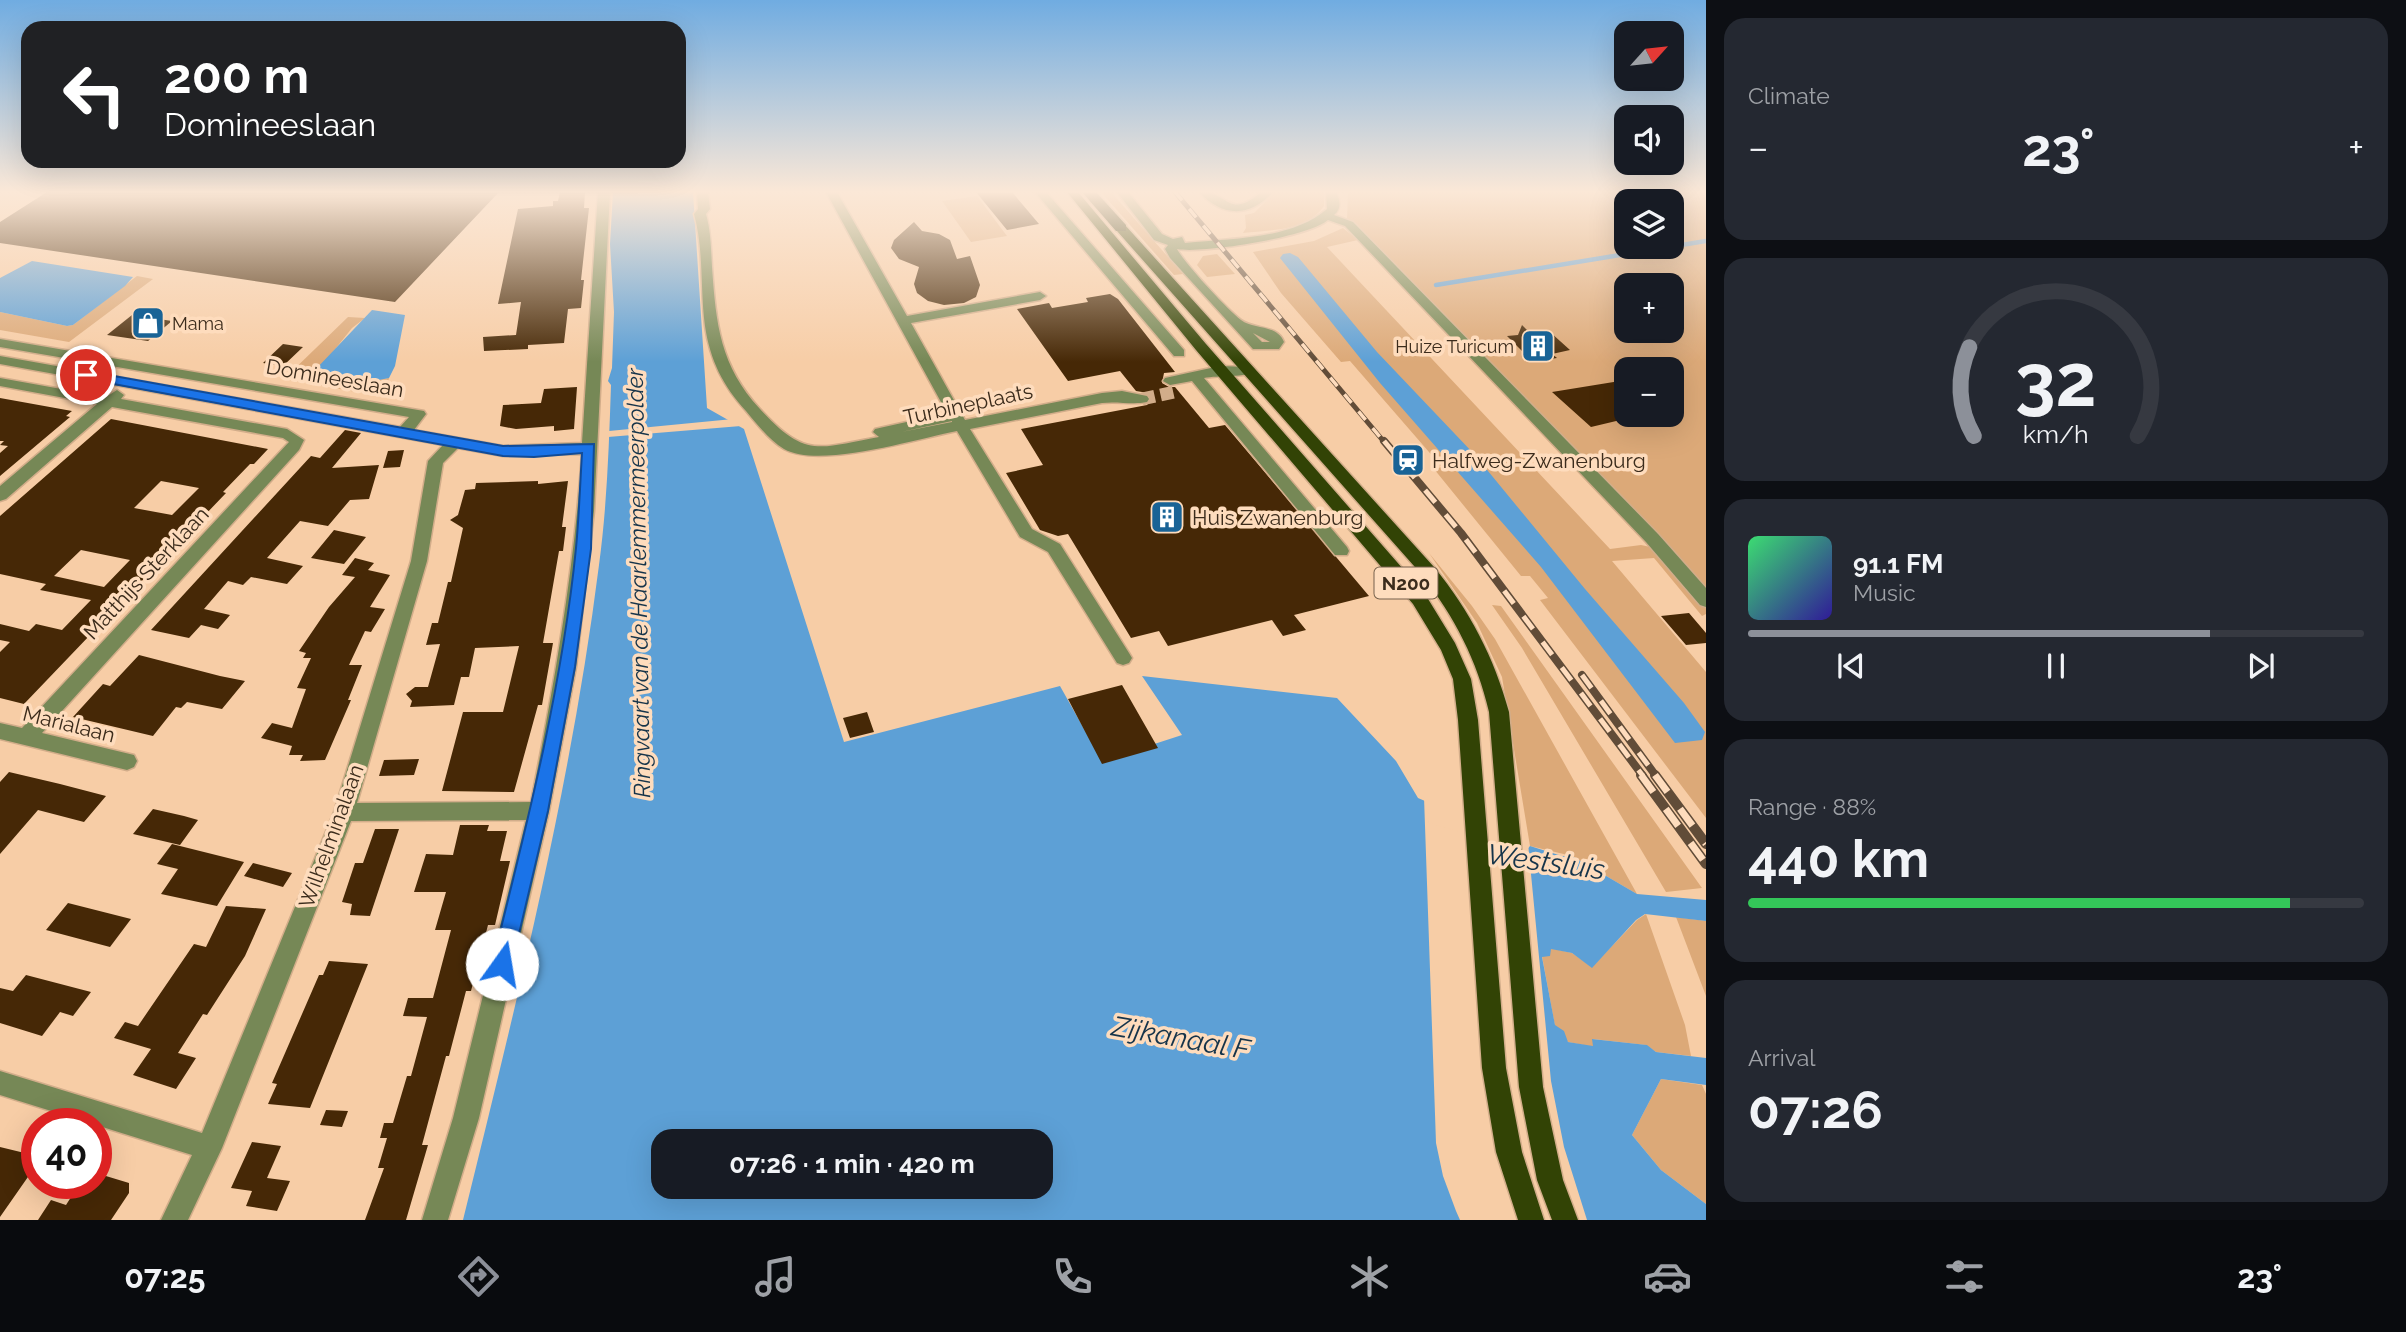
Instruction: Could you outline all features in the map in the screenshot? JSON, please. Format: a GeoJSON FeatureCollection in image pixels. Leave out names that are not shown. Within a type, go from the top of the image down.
{"type":"FeatureCollection","features":[{"type":"Feature","properties":{"kind":"main road","name":"N200"},"geometry":{"type":"LineString","coordinates":[[1120,249],[1419,599],[1443,636],[1462,679],[1472,759],[1494,1068],[1509,1152],[1531,1220]]}},
{"type":"Feature","properties":{"kind":"main road","name":"N200"},"geometry":{"type":"LineString","coordinates":[[1140,249],[1429,570],[1457,608],[1483,654],[1499,712],[1531,1087],[1550,1180],[1565,1220]]}},
{"type":"Feature","properties":{"kind":"street"},"geometry":{"type":"LineString","coordinates":[[435,1220],[466,1118],[539,811],[567,667],[582,562],[601,249]]}},
{"type":"Feature","properties":{"kind":"street","name":"Turbineplaats"},"geometry":{"type":"LineString","coordinates":[[706,249],[714,335],[726,376],[783,443],[802,450],[826,452],[962,425],[1097,388],[1138,393]]}},
{"type":"Feature","properties":{"kind":"street"},"geometry":{"type":"LineString","coordinates":[[863,249],[1026,533],[1054,548],[1122,658]]}},
{"type":"Feature","properties":{"kind":"street"},"geometry":{"type":"LineString","coordinates":[[1089,249],[1179,353]]}},
{"type":"Feature","properties":{"kind":"street"},"geometry":{"type":"LineString","coordinates":[[1177,249],[1174,255],[1258,346],[1275,346],[1276,338],[1266,332],[1240,325]]}},
{"type":"Feature","properties":{"kind":"street"},"geometry":{"type":"LineString","coordinates":[[1373,249],[1606,489],[1706,600]]}},
{"type":"Feature","properties":{"kind":"street"},"geometry":{"type":"LineString","coordinates":[[903,321],[974,312],[1040,296]]}},
{"type":"Feature","properties":{"kind":"street","name":"Domineeslaan"},"geometry":{"type":"LineString","coordinates":[[0,343],[419,414],[403,433]]}},
{"type":"Feature","properties":{"kind":"street"},"geometry":{"type":"LineString","coordinates":[[19,363],[36,349]]}},
{"type":"Feature","properties":{"kind":"street","name":"Domineeslaan"},"geometry":{"type":"LineString","coordinates":[[0,360],[454,443],[534,452],[589,448]]}},
{"type":"Feature","properties":{"kind":"street"},"geometry":{"type":"LineString","coordinates":[[1175,386],[1248,371]]}},
{"type":"Feature","properties":{"kind":"street"},"geometry":{"type":"LineString","coordinates":[[201,396],[219,379]]}},
{"type":"Feature","properties":{"kind":"street"},"geometry":{"type":"LineString","coordinates":[[1200,380],[1224,413],[1341,551]]}},
{"type":"Feature","properties":{"kind":"street"},"geometry":{"type":"LineString","coordinates":[[0,382],[208,419],[227,401]]}},
{"type":"Feature","properties":{"kind":"street"},"geometry":{"type":"LineString","coordinates":[[0,495],[130,383]]}},
{"type":"Feature","properties":{"kind":"street","name":"Matthijs Sterklaan"},"geometry":{"type":"LineString","coordinates":[[26,737],[297,440],[287,434],[208,419]]}},
{"type":"Feature","properties":{"kind":"street","name":"Wilhelminalaan"},"geometry":{"type":"LineString","coordinates":[[174,1220],[209,1148],[344,812],[419,561],[436,461],[454,443]]}},
{"type":"Feature","properties":{"kind":"street","name":"Marialaan"},"geometry":{"type":"LineString","coordinates":[[0,730],[127,761]]}},
{"type":"Feature","properties":{"kind":"street"},"geometry":{"type":"LineString","coordinates":[[344,812],[539,811]]}},
{"type":"Feature","properties":{"kind":"street"},"geometry":{"type":"LineString","coordinates":[[0,1083],[209,1148]]}},
{"type":"Feature","properties":{"kind":"shaded area"},"geometry":{"type":"Polygon","coordinates":[[[1151,249],[1161,249],[1183,274],[1174,275],[1151,249]]]}},
{"type":"Feature","properties":{"kind":"shaded area"},"geometry":{"type":"Polygon","coordinates":[[[1270,249],[1329,249],[1610,549],[1641,545],[1655,548],[1706,607],[1706,614],[1702,616],[1654,558],[1612,561],[1706,672],[1706,818],[1540,600],[1548,598],[1530,576],[1521,576],[1434,469],[1442,467],[1350,361],[1341,362],[1281,293],[1253,252],[1270,249]]]}},
{"type":"Feature","properties":{"kind":"shaded area"},"geometry":{"type":"Polygon","coordinates":[[[1380,249],[1614,249],[1614,259],[1684,259],[1684,249],[1706,249],[1706,591],[1380,249]]]}},
{"type":"Feature","properties":{"kind":"shaded area"},"geometry":{"type":"Polygon","coordinates":[[[1217,254],[1235,274],[1207,277],[1197,265],[1203,256],[1217,254]]]}},
{"type":"Feature","properties":{"kind":"shaded area"},"geometry":{"type":"Polygon","coordinates":[[[137,276],[153,279],[69,342],[0,330],[0,312],[73,325],[137,276]]]}},
{"type":"Feature","properties":{"kind":"shaded area"},"geometry":{"type":"Polygon","coordinates":[[[348,317],[365,318],[352,328],[316,373],[379,380],[389,378],[384,397],[284,379],[348,317]]]}},
{"type":"Feature","properties":{"kind":"shaded area"},"geometry":{"type":"Polygon","coordinates":[[[1429,553],[1495,639],[1637,894],[1572,856],[1530,846],[1502,677],[1477,623],[1429,553]]]}},
{"type":"Feature","properties":{"kind":"shaded area"},"geometry":{"type":"Polygon","coordinates":[[[1492,605],[1501,606],[1702,888],[1666,892],[1522,648],[1492,605]]]}},
{"type":"Feature","properties":{"kind":"shaded area"},"geometry":{"type":"Polygon","coordinates":[[[1646,914],[1685,1025],[1691,1056],[1656,1052],[1646,1045],[1593,1039],[1594,1047],[1568,1042],[1555,1026],[1542,956],[1550,956],[1550,948],[1572,953],[1592,967],[1646,914]]]}},
{"type":"Feature","properties":{"kind":"shaded area"},"geometry":{"type":"Polygon","coordinates":[[[1676,917],[1706,921],[1706,996],[1676,917]]]}},
{"type":"Feature","properties":{"kind":"shaded area"},"geometry":{"type":"Polygon","coordinates":[[[1661,1079],[1702,1085],[1706,1094],[1706,1204],[1661,1170],[1632,1135],[1661,1079]]]}},
{"type":"Feature","properties":{"kind":"water"},"geometry":{"type":"Polygon","coordinates":[[[610,249],[697,249],[707,408],[744,429],[844,742],[1060,686],[1102,761],[1182,735],[1142,676],[1337,698],[1396,761],[1418,798],[1425,801],[1429,826],[1525,852],[1530,846],[1562,856],[1572,856],[1637,894],[1706,900],[1706,921],[1645,914],[1636,920],[1592,968],[1572,953],[1551,949],[1550,956],[1542,957],[1555,1025],[1564,1031],[1568,1042],[1593,1046],[1592,1039],[1647,1045],[1656,1052],[1706,1058],[1706,1085],[1661,1079],[1632,1135],[1661,1170],[1706,1204],[1706,1220],[463,1220],[540,895],[573,731],[602,543],[611,385],[608,381],[612,368],[614,312],[610,249]]]}},
{"type":"Feature","properties":{"kind":"water"},"geometry":{"type":"Polygon","coordinates":[[[1290,253],[1298,257],[1377,352],[1474,454],[1585,589],[1684,703],[1705,732],[1702,740],[1675,743],[1541,567],[1380,383],[1280,258],[1283,254],[1290,253]]]}},
{"type":"Feature","properties":{"kind":"water"},"geometry":{"type":"Polygon","coordinates":[[[32,261],[133,277],[73,325],[0,312],[0,278],[32,261]]]}},
{"type":"Feature","properties":{"kind":"water"},"geometry":{"type":"Polygon","coordinates":[[[372,310],[405,315],[395,366],[389,378],[379,380],[316,373],[316,369],[372,310]]]}},
{"type":"Feature","properties":{"kind":"pier"},"geometry":{"type":"Polygon","coordinates":[[[733,419],[741,426],[608,437],[609,431],[733,419]]]}},
{"type":"Feature","properties":{"kind":"pier"},"geometry":{"type":"Polygon","coordinates":[[[1424,797],[1428,800],[1429,823],[1522,849],[1528,843],[1551,1081],[1564,1147],[1587,1220],[1460,1220],[1456,1211],[1443,1176],[1436,1143],[1424,797]]]}},
{"type":"Feature","properties":{"kind":"building"},"geometry":{"type":"Polygon","coordinates":[[[40,249],[445,249],[395,302],[40,249]]]}},
{"type":"Feature","properties":{"kind":"building"},"geometry":{"type":"Polygon","coordinates":[[[510,249],[584,249],[581,308],[568,309],[564,343],[528,345],[528,349],[484,351],[483,337],[516,335],[521,302],[498,304],[510,249]]]}},
{"type":"Feature","properties":{"kind":"building"},"geometry":{"type":"Polygon","coordinates":[[[892,249],[953,249],[957,259],[970,256],[980,285],[976,297],[964,303],[944,305],[928,301],[917,293],[914,284],[919,267],[899,259],[892,249]]]}},
{"type":"Feature","properties":{"kind":"building","name":"Huis Zwanenburg"},"geometry":{"type":"Polygon","coordinates":[[[1110,294],[1118,299],[1175,372],[1164,373],[1162,383],[1175,387],[1209,428],[1225,425],[1369,596],[1294,615],[1306,630],[1283,636],[1272,620],[1168,646],[1159,631],[1131,638],[1068,534],[1058,536],[1040,530],[1006,473],[1043,465],[1021,429],[1147,405],[1151,400],[1148,393],[1136,391],[1120,371],[1068,381],[1017,309],[1049,303],[1052,308],[1088,302],[1086,298],[1110,294]]]}},
{"type":"Feature","properties":{"kind":"building"},"geometry":{"type":"Polygon","coordinates":[[[132,315],[172,321],[148,341],[107,335],[132,315]]]}},
{"type":"Feature","properties":{"kind":"building","name":"Huize Turicum"},"geometry":{"type":"Polygon","coordinates":[[[1522,325],[1530,333],[1550,332],[1570,350],[1552,354],[1557,358],[1536,361],[1528,357],[1507,336],[1518,335],[1522,325]]]}},
{"type":"Feature","properties":{"kind":"building"},"geometry":{"type":"Polygon","coordinates":[[[283,344],[303,347],[283,366],[263,363],[283,344]]]}},
{"type":"Feature","properties":{"kind":"building"},"geometry":{"type":"Polygon","coordinates":[[[1614,382],[1614,422],[1591,427],[1552,392],[1614,382]]]}},
{"type":"Feature","properties":{"kind":"building"},"geometry":{"type":"Polygon","coordinates":[[[577,387],[574,429],[554,431],[554,426],[516,429],[500,426],[503,405],[541,403],[544,389],[577,387]]]}},
{"type":"Feature","properties":{"kind":"building"},"geometry":{"type":"Polygon","coordinates":[[[0,398],[72,411],[66,416],[70,417],[0,476],[0,453],[8,446],[0,445],[4,441],[0,441],[0,398]]]}},
{"type":"Feature","properties":{"kind":"building"},"geometry":{"type":"Polygon","coordinates":[[[111,419],[268,449],[223,492],[226,493],[24,704],[0,698],[0,652],[10,642],[0,640],[0,624],[29,631],[36,624],[62,630],[91,600],[40,590],[46,584],[0,574],[0,516],[111,419]],[[161,481],[134,508],[172,515],[199,488],[161,481]],[[81,550],[54,576],[104,587],[130,560],[81,550]]]}},
{"type":"Feature","properties":{"kind":"building"},"geometry":{"type":"Polygon","coordinates":[[[345,430],[361,433],[332,468],[379,465],[369,499],[350,500],[328,526],[300,521],[267,558],[303,566],[287,584],[251,577],[243,585],[228,581],[204,609],[230,615],[218,629],[201,625],[189,638],[151,630],[311,456],[320,458],[345,430]]]}},
{"type":"Feature","properties":{"kind":"building"},"geometry":{"type":"Polygon","coordinates":[[[404,450],[400,467],[383,468],[388,451],[404,450]]]}},
{"type":"Feature","properties":{"kind":"building"},"geometry":{"type":"Polygon","coordinates":[[[538,481],[538,484],[568,481],[562,527],[566,527],[563,551],[559,551],[543,643],[553,643],[542,705],[538,705],[514,792],[442,791],[463,712],[503,712],[519,646],[475,648],[469,677],[461,677],[454,705],[410,707],[412,701],[406,694],[415,687],[428,687],[440,644],[426,645],[432,623],[438,623],[448,582],[451,582],[463,528],[450,520],[458,515],[465,490],[475,489],[476,483],[538,481]]]}},
{"type":"Feature","properties":{"kind":"building"},"geometry":{"type":"Polygon","coordinates":[[[334,530],[366,537],[344,564],[311,558],[334,530]]]}},
{"type":"Feature","properties":{"kind":"building"},"geometry":{"type":"Polygon","coordinates":[[[355,558],[374,563],[368,570],[390,575],[370,607],[385,609],[371,632],[365,631],[349,665],[362,665],[348,700],[351,700],[325,760],[300,761],[303,755],[289,755],[292,746],[261,738],[272,723],[292,728],[306,689],[297,688],[311,658],[303,658],[306,653],[299,651],[329,607],[355,577],[342,575],[355,558]]]}},
{"type":"Feature","properties":{"kind":"building"},"geometry":{"type":"Polygon","coordinates":[[[1689,613],[1706,633],[1706,643],[1686,645],[1661,616],[1689,613]]]}},
{"type":"Feature","properties":{"kind":"building"},"geometry":{"type":"Polygon","coordinates":[[[139,655],[245,681],[222,709],[187,702],[181,708],[176,707],[153,736],[73,717],[103,684],[110,686],[139,655]]]}},
{"type":"Feature","properties":{"kind":"building"},"geometry":{"type":"Polygon","coordinates":[[[1122,685],[1158,748],[1102,764],[1068,699],[1122,685]]]}},
{"type":"Feature","properties":{"kind":"building"},"geometry":{"type":"Polygon","coordinates":[[[867,712],[874,732],[850,738],[843,718],[867,712]]]}},
{"type":"Feature","properties":{"kind":"building"},"geometry":{"type":"Polygon","coordinates":[[[419,759],[414,775],[379,776],[384,760],[419,759]]]}},
{"type":"Feature","properties":{"kind":"building"},"geometry":{"type":"Polygon","coordinates":[[[9,772],[106,796],[84,822],[38,810],[0,854],[0,782],[9,772]]]}},
{"type":"Feature","properties":{"kind":"building"},"geometry":{"type":"Polygon","coordinates":[[[153,809],[198,820],[180,845],[133,834],[153,809]]]}},
{"type":"Feature","properties":{"kind":"building"},"geometry":{"type":"Polygon","coordinates":[[[460,825],[489,825],[487,831],[507,831],[500,861],[510,861],[495,925],[488,925],[471,991],[466,991],[449,1056],[446,1056],[422,1145],[428,1145],[406,1220],[365,1220],[384,1168],[378,1168],[387,1138],[380,1138],[384,1123],[393,1123],[407,1076],[411,1076],[427,1017],[403,1016],[408,998],[433,998],[451,930],[435,930],[446,892],[414,892],[426,854],[453,855],[460,825]]]}},
{"type":"Feature","properties":{"kind":"building"},"geometry":{"type":"Polygon","coordinates":[[[375,829],[399,829],[370,916],[350,915],[352,904],[342,902],[355,863],[363,863],[375,829]]]}},
{"type":"Feature","properties":{"kind":"building"},"geometry":{"type":"Polygon","coordinates":[[[172,844],[244,862],[217,906],[161,894],[178,869],[157,864],[172,844]]]}},
{"type":"Feature","properties":{"kind":"building"},"geometry":{"type":"Polygon","coordinates":[[[253,863],[292,873],[283,887],[244,876],[253,863]]]}},
{"type":"Feature","properties":{"kind":"building"},"geometry":{"type":"Polygon","coordinates":[[[68,903],[131,919],[110,947],[46,930],[68,903]]]}},
{"type":"Feature","properties":{"kind":"building"},"geometry":{"type":"Polygon","coordinates":[[[226,906],[266,909],[245,956],[207,1015],[203,1014],[178,1053],[196,1058],[176,1089],[133,1075],[151,1049],[114,1038],[125,1022],[138,1026],[194,944],[206,947],[226,906]]]}},
{"type":"Feature","properties":{"kind":"building"},"geometry":{"type":"Polygon","coordinates":[[[329,961],[368,964],[310,1108],[268,1104],[277,1084],[272,1083],[319,975],[323,975],[329,961]]]}},
{"type":"Feature","properties":{"kind":"building"},"geometry":{"type":"Polygon","coordinates":[[[26,975],[91,992],[73,1016],[60,1012],[42,1036],[0,1023],[0,988],[13,991],[26,975]]]}},
{"type":"Feature","properties":{"kind":"building"},"geometry":{"type":"Polygon","coordinates":[[[326,1110],[348,1111],[342,1127],[320,1125],[326,1110]]]}},
{"type":"Feature","properties":{"kind":"building"},"geometry":{"type":"Polygon","coordinates":[[[252,1142],[281,1146],[267,1178],[290,1181],[277,1211],[246,1206],[252,1191],[231,1188],[252,1142]]]}},
{"type":"Feature","properties":{"kind":"building"},"geometry":{"type":"Polygon","coordinates":[[[0,1147],[21,1152],[21,1187],[0,1217],[0,1147]]]}},
{"type":"Feature","properties":{"kind":"building"},"geometry":{"type":"Polygon","coordinates":[[[112,1178],[129,1183],[129,1193],[111,1220],[38,1220],[51,1200],[66,1205],[70,1199],[112,1199],[112,1178]]]}},
{"type":"Feature","properties":{"kind":"waterway"},"geometry":{"type":"LineString","coordinates":[[1436,285],[1657,249]]}},
{"type":"Feature","properties":{"kind":"tunnel"},"geometry":{"type":"LineString","coordinates":[[1142,399],[1179,391]]}},
{"type":"Feature","properties":{"kind":"railway"},"geometry":{"type":"LineString","coordinates":[[1223,249],[1385,443]]}},
{"type":"Feature","properties":{"kind":"railway"},"geometry":{"type":"LineString","coordinates":[[1384,441],[1461,533],[1643,776]]}},
{"type":"Feature","properties":{"kind":"railway"},"geometry":{"type":"LineString","coordinates":[[1582,675],[1656,776]]}},
{"type":"Feature","properties":{"kind":"railway"},"geometry":{"type":"LineString","coordinates":[[1641,775],[1706,864]]}},
{"type":"Feature","properties":{"kind":"railway"},"geometry":{"type":"LineString","coordinates":[[1655,775],[1706,844]]}},
{"type":"Feature","properties":{"kind":"place","name":"Mama"},"geometry":{"type":"Point","coordinates":[148,323]}},
{"type":"Feature","properties":{"kind":"place","name":"Huize Turicum"},"geometry":{"type":"Point","coordinates":[1538,346]}},
{"type":"Feature","properties":{"kind":"place","name":"Halfweg-Zwanenburg"},"geometry":{"type":"Point","coordinates":[1408,460]}},
{"type":"Feature","properties":{"kind":"place","name":"Huis Zwanenburg"},"geometry":{"type":"Point","coordinates":[1167,517]}},
{"type":"Feature","properties":{"kind":"route"},"geometry":{"type":"LineString","coordinates":[[86,375],[503,451],[589,448],[583,549],[567,667],[539,811],[502,964]]}},
{"type":"Feature","properties":{"kind":"water label","name":"Ringvaart van de Haarlemmermeerpolder"},"geometry":{"type":"Point","coordinates":[638,583]}},
{"type":"Feature","properties":{"kind":"water label","name":"Westsluis"},"geometry":{"type":"Point","coordinates":[1546,862]}},
{"type":"Feature","properties":{"kind":"water label","name":"Zijkanaal F"},"geometry":{"type":"Point","coordinates":[1181,1038]}}]}
